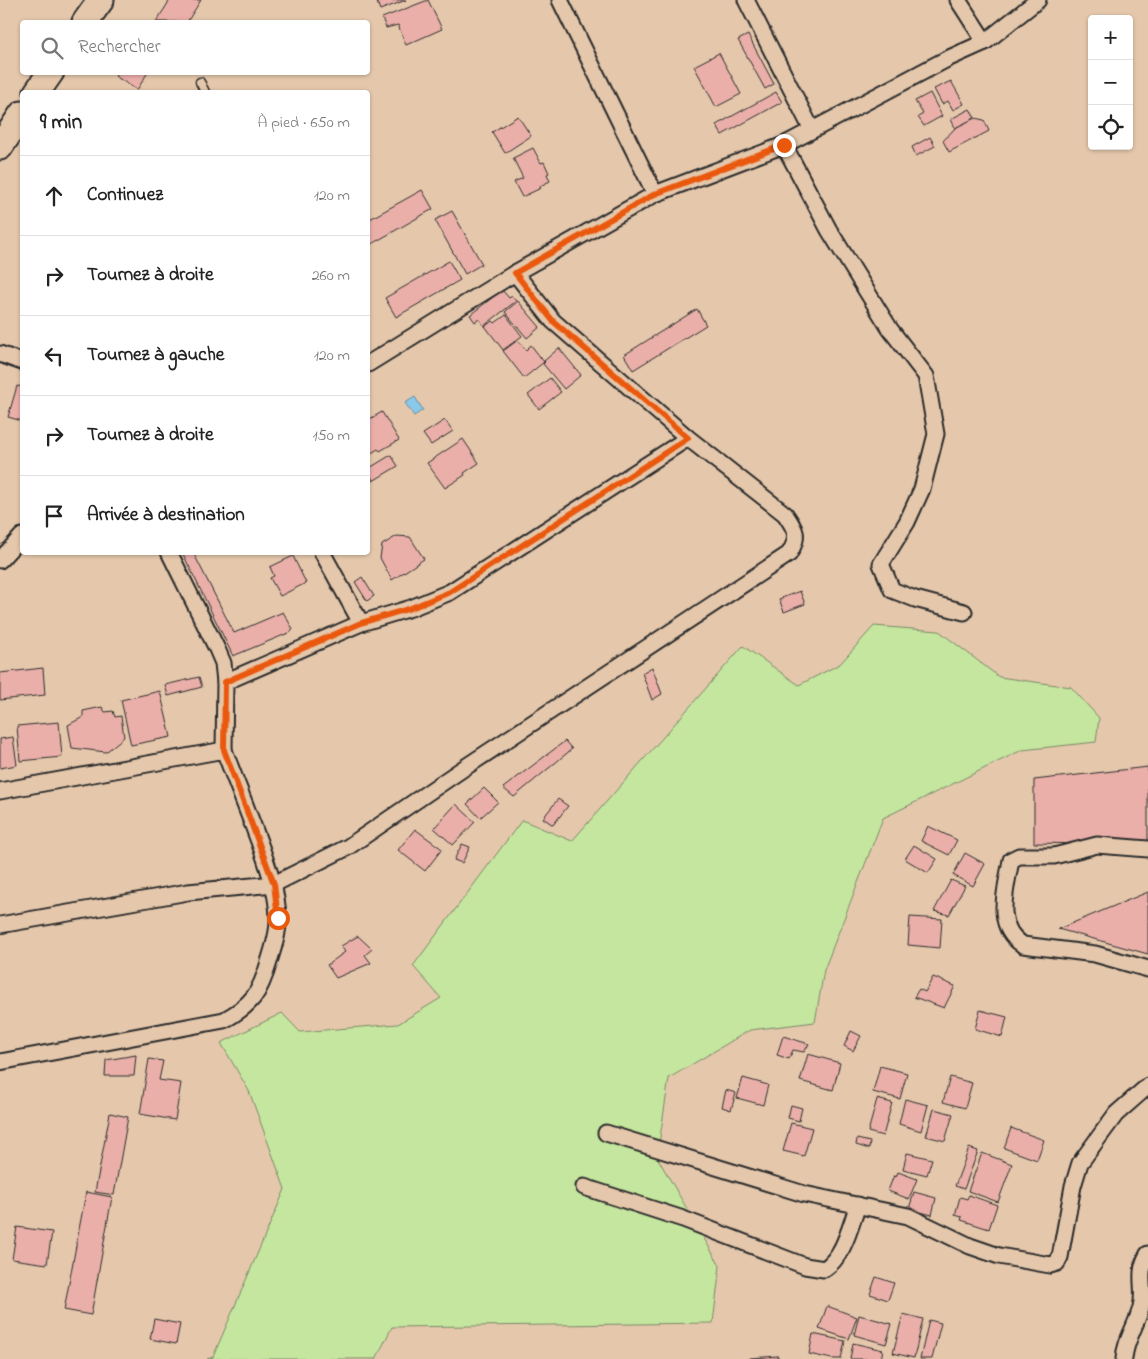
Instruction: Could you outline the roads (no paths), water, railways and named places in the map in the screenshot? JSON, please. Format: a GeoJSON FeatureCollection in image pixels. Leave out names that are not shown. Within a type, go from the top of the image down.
{"type":"FeatureCollection","features":[{"type":"Feature","properties":{"kind":"highway"},"geometry":{"type":"LineString","coordinates":[[86,20],[101,0]]}},
{"type":"Feature","properties":{"kind":"highway"},"geometry":{"type":"LineString","coordinates":[[38,90],[49,75]]}},
{"type":"Feature","properties":{"kind":"highway"},"geometry":{"type":"LineString","coordinates":[[0,147],[20,117]]}},
{"type":"Feature","properties":{"kind":"street"},"geometry":{"type":"LineString","coordinates":[[560,0],[655,194]]}},
{"type":"Feature","properties":{"kind":"street"},"geometry":{"type":"LineString","coordinates":[[746,0],[812,130]]}},
{"type":"Feature","properties":{"kind":"street"},"geometry":{"type":"LineString","coordinates":[[958,0],[985,42]]}},
{"type":"Feature","properties":{"kind":"street"},"geometry":{"type":"LineString","coordinates":[[370,363],[515,273],[655,194],[784,145],[948,59],[985,42],[1038,0]]}},
{"type":"Feature","properties":{"kind":"street"},"geometry":{"type":"LineString","coordinates":[[784,145],[828,230],[890,329],[926,376],[936,434],[922,489],[908,522],[881,564],[892,590],[914,599],[964,612]]}},
{"type":"Feature","properties":{"kind":"street"},"geometry":{"type":"LineString","coordinates":[[0,925],[188,892],[274,884],[348,847],[461,770],[789,554],[796,542],[795,528],[785,514],[688,438],[553,321],[515,273]]}},
{"type":"Feature","properties":{"kind":"street"},"geometry":{"type":"LineString","coordinates":[[0,354],[20,361]]}},
{"type":"Feature","properties":{"kind":"street"},"geometry":{"type":"LineString","coordinates":[[225,682],[361,623],[411,608],[450,592],[688,438]]}},
{"type":"Feature","properties":{"kind":"street"},"geometry":{"type":"LineString","coordinates":[[0,560],[20,538]]}},
{"type":"Feature","properties":{"kind":"street"},"geometry":{"type":"LineString","coordinates":[[0,1062],[224,1020],[242,1010],[254,997],[264,980],[277,937],[278,918],[274,884],[224,750],[225,682],[223,663],[170,555]]}},
{"type":"Feature","properties":{"kind":"street"},"geometry":{"type":"LineString","coordinates":[[324,555],[361,623]]}},
{"type":"Feature","properties":{"kind":"street"},"geometry":{"type":"LineString","coordinates":[[0,792],[224,750]]}},
{"type":"Feature","properties":{"kind":"street"},"geometry":{"type":"LineString","coordinates":[[1148,849],[1097,845],[1054,856],[1015,857],[1011,860],[1003,907],[1005,926],[1015,940],[1023,945],[1095,954],[1148,968]]}},
{"type":"Feature","properties":{"kind":"street"},"geometry":{"type":"LineString","coordinates":[[606,1133],[804,1194],[908,1216],[970,1246],[999,1256],[1050,1265],[1057,1263],[1060,1257],[1073,1186],[1080,1163],[1116,1114],[1148,1086]]}},
{"type":"Feature","properties":{"kind":"street"},"geometry":{"type":"LineString","coordinates":[[584,1187],[683,1219],[805,1266],[824,1269],[832,1264],[844,1244],[858,1205]]}},
{"type":"Feature","properties":{"kind":"street"},"geometry":{"type":"LineString","coordinates":[[1124,1359],[1124,1349],[1142,1305],[1142,1270],[1148,1254]]}},
{"type":"Feature","properties":{"kind":"lane"},"geometry":{"type":"LineString","coordinates":[[200,82],[204,90]]}},
{"type":"Feature","properties":{"kind":"water"},"geometry":{"type":"Polygon","coordinates":[[[415,397],[423,410],[414,416],[405,403],[415,397]]]}}]}
